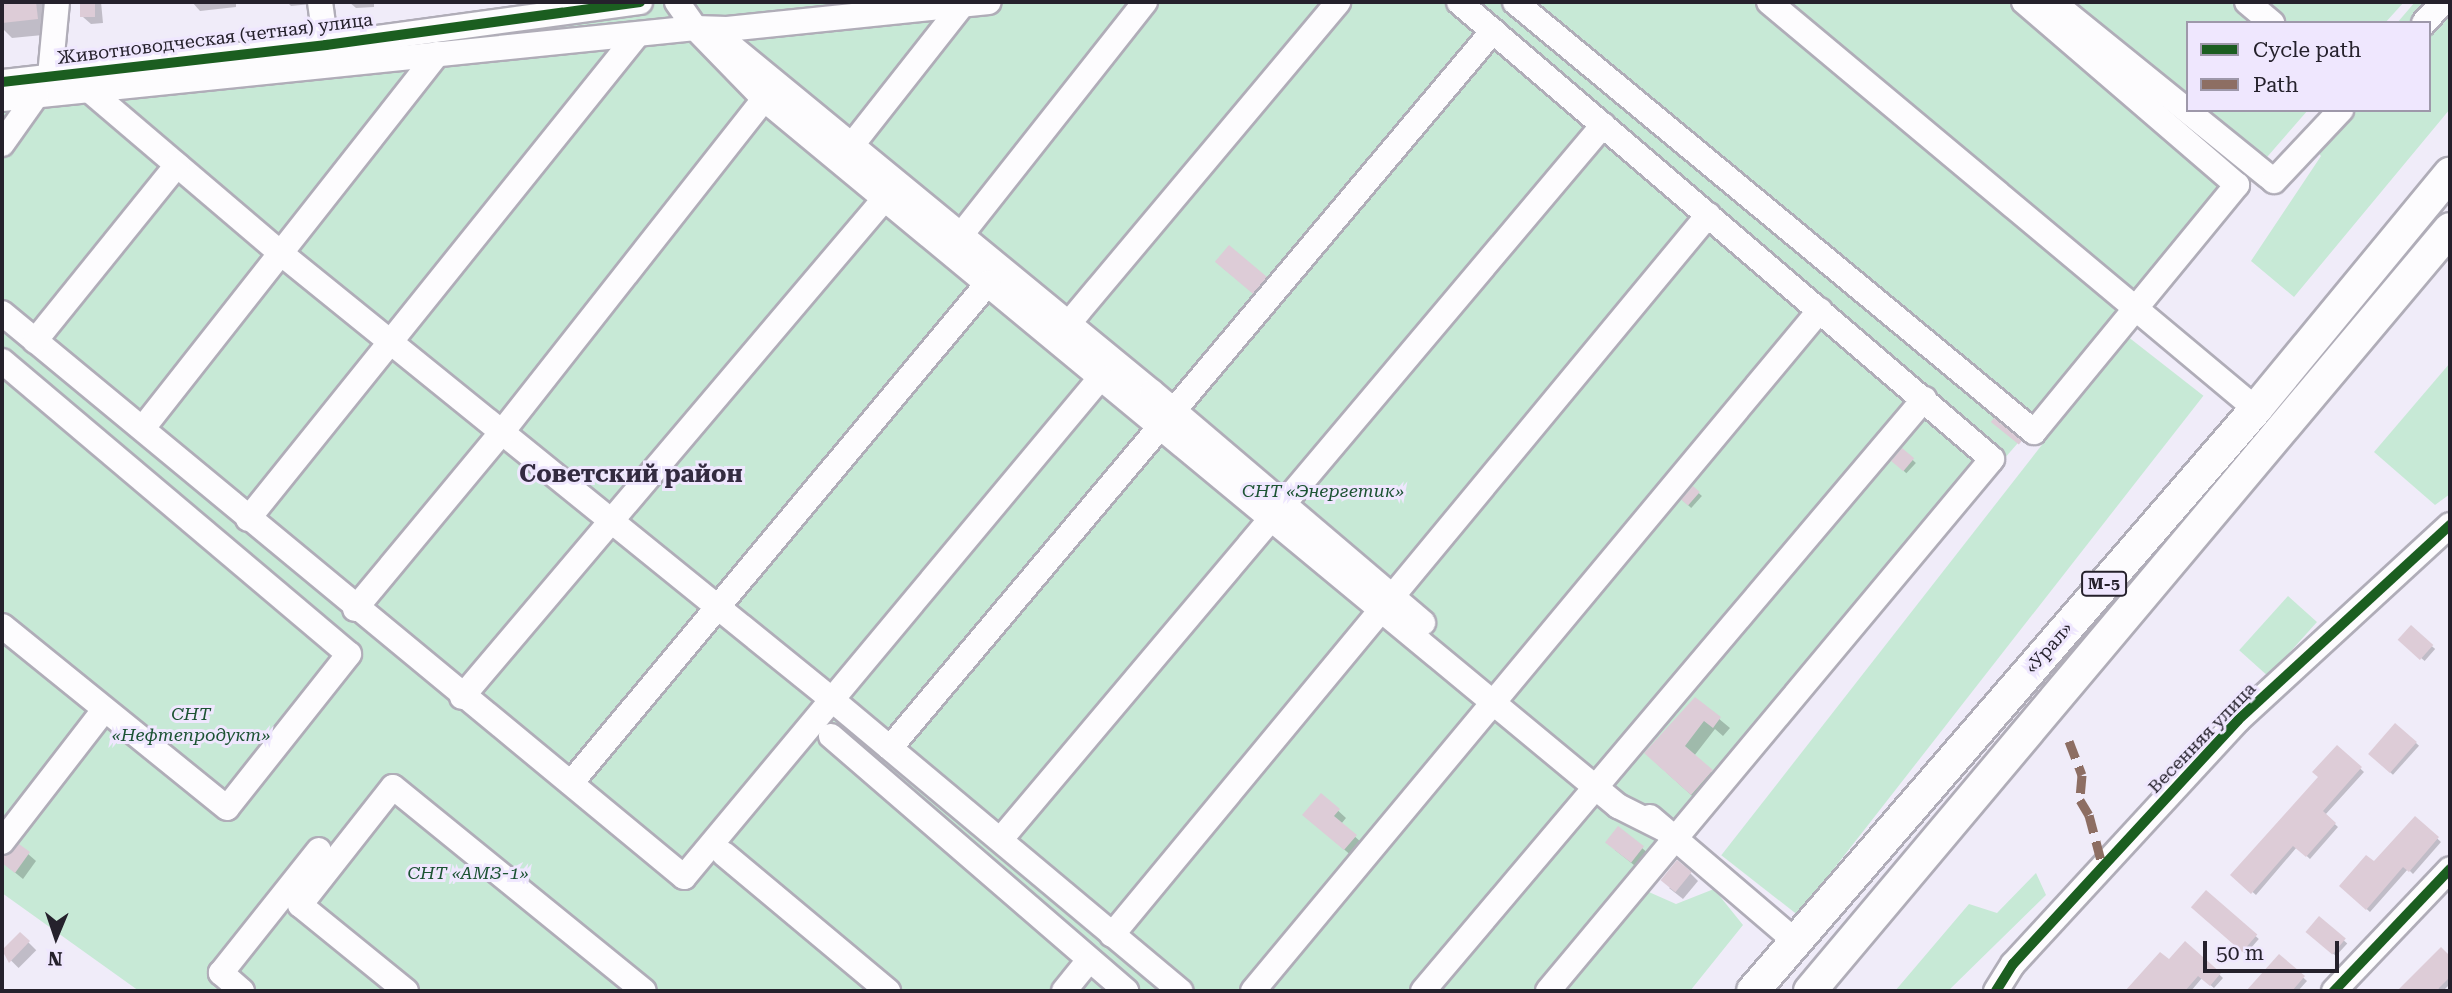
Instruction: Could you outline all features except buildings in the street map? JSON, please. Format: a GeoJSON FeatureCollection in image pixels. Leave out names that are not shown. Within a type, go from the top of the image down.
{"type":"FeatureCollection","features":[{"type":"Feature","properties":{"kind":"main road","name":"«Урал»"},"geometry":{"type":"LineString","coordinates":[[1753,991],[2256,409],[2450,174]]}},
{"type":"Feature","properties":{"kind":"main road","name":"«Урал»"},"geometry":{"type":"LineString","coordinates":[[1810,991],[2450,229]]}},
{"type":"Feature","properties":{"kind":"street"},"geometry":{"type":"LineString","coordinates":[[2,145],[43,86],[57,2]]}},
{"type":"Feature","properties":{"kind":"street"},"geometry":{"type":"LineString","coordinates":[[320,2],[326,45]]}},
{"type":"Feature","properties":{"kind":"street"},"geometry":{"type":"LineString","coordinates":[[677,2],[695,28],[764,100],[1101,377],[1167,418]]}},
{"type":"Feature","properties":{"kind":"street"},"geometry":{"type":"LineString","coordinates":[[2,99],[43,86],[89,90],[695,28],[727,29],[989,2]]}},
{"type":"Feature","properties":{"kind":"street"},"geometry":{"type":"LineString","coordinates":[[961,234],[1145,2]]}},
{"type":"Feature","properties":{"kind":"street"},"geometry":{"type":"LineString","coordinates":[[1069,323],[1338,2]]}},
{"type":"Feature","properties":{"kind":"street"},"geometry":{"type":"LineString","coordinates":[[1459,2],[1993,459],[1669,833],[1548,991]]}},
{"type":"Feature","properties":{"kind":"street"},"geometry":{"type":"LineString","coordinates":[[1515,2],[2034,432],[2237,185],[2024,2]]}},
{"type":"Feature","properties":{"kind":"street"},"geometry":{"type":"LineString","coordinates":[[1769,2],[2256,409]]}},
{"type":"Feature","properties":{"kind":"street"},"geometry":{"type":"LineString","coordinates":[[2053,2],[2186,110]]}},
{"type":"Feature","properties":{"kind":"street"},"geometry":{"type":"LineString","coordinates":[[2247,2],[2270,21]]}},
{"type":"Feature","properties":{"kind":"street","name":"Животноводческая (четная) улица"},"geometry":{"type":"LineString","coordinates":[[2,82],[43,86],[630,3]]}},
{"type":"Feature","properties":{"kind":"street"},"geometry":{"type":"LineString","coordinates":[[852,145],[963,4]]}},
{"type":"Feature","properties":{"kind":"street"},"geometry":{"type":"LineString","coordinates":[[727,29],[732,46],[1069,323],[1167,418],[1600,782],[1669,833],[1795,941]]}},
{"type":"Feature","properties":{"kind":"street"},"geometry":{"type":"LineString","coordinates":[[890,748],[1493,31]]}},
{"type":"Feature","properties":{"kind":"street"},"geometry":{"type":"LineString","coordinates":[[248,519],[638,34]]}},
{"type":"Feature","properties":{"kind":"street"},"geometry":{"type":"LineString","coordinates":[[143,428],[283,255],[438,54]]}},
{"type":"Feature","properties":{"kind":"street"},"geometry":{"type":"LineString","coordinates":[[89,90],[283,255],[830,698],[1181,991]]}},
{"type":"Feature","properties":{"kind":"street"},"geometry":{"type":"LineString","coordinates":[[355,608],[502,432],[764,100]]}},
{"type":"Feature","properties":{"kind":"street"},"geometry":{"type":"LineString","coordinates":[[2189,112],[2274,181],[2339,112]]}},
{"type":"Feature","properties":{"kind":"street"},"geometry":{"type":"LineString","coordinates":[[1001,839],[1603,125]]}},
{"type":"Feature","properties":{"kind":"street"},"geometry":{"type":"LineString","coordinates":[[35,341],[177,165]]}},
{"type":"Feature","properties":{"kind":"street"},"geometry":{"type":"LineString","coordinates":[[463,697],[609,521],[885,198]]}},
{"type":"Feature","properties":{"kind":"street"},"geometry":{"type":"LineString","coordinates":[[1112,935],[1708,215]]}},
{"type":"Feature","properties":{"kind":"street"},"geometry":{"type":"LineString","coordinates":[[571,783],[715,606],[988,283]]}},
{"type":"Feature","properties":{"kind":"street"},"geometry":{"type":"LineString","coordinates":[[1253,991],[1821,310]]}},
{"type":"Feature","properties":{"kind":"street"},"geometry":{"type":"LineString","coordinates":[[2,313],[143,428],[355,608],[684,877],[830,698],[1101,377]]}},
{"type":"Feature","properties":{"kind":"street"},"geometry":{"type":"LineString","coordinates":[[2,361],[349,653],[227,808],[2,626]]}},
{"type":"Feature","properties":{"kind":"street"},"geometry":{"type":"LineString","coordinates":[[1423,991],[1924,399]]}},
{"type":"Feature","properties":{"kind":"street","name":"Весенняя улица"},"geometry":{"type":"LineString","coordinates":[[1996,991],[2012,964],[2238,720],[2450,525]]}},
{"type":"Feature","properties":{"kind":"street"},"geometry":{"type":"LineString","coordinates":[[2,842],[104,710]]}},
{"type":"Feature","properties":{"kind":"street"},"geometry":{"type":"LineString","coordinates":[[831,736],[1088,961],[1126,991]]}},
{"type":"Feature","properties":{"kind":"street"},"geometry":{"type":"LineString","coordinates":[[406,991],[299,905],[393,787],[644,991]]}},
{"type":"Feature","properties":{"kind":"street"},"geometry":{"type":"LineString","coordinates":[[242,991],[221,973],[319,850]]}},
{"type":"Feature","properties":{"kind":"street"},"geometry":{"type":"LineString","coordinates":[[724,854],[888,991]]}},
{"type":"Feature","properties":{"kind":"street"},"geometry":{"type":"LineString","coordinates":[[2334,991],[2450,869]]}},
{"type":"Feature","properties":{"kind":"street"},"geometry":{"type":"LineString","coordinates":[[1064,991],[1088,961]]}},
{"type":"Feature","properties":{"kind":"green space","name":"СНТ «Энергетик»"},"geometry":{"type":"Polygon","coordinates":[[[634,2],[2404,2],[2387,21],[2186,21],[2186,112],[2306,112],[1633,885],[1676,904],[1714,889],[1743,925],[1690,991],[227,991],[221,986],[216,991],[139,991],[2,893],[2,78],[634,2]]]}},
{"type":"Feature","properties":{"kind":"green space"},"geometry":{"type":"Polygon","coordinates":[[[2415,2],[2450,2],[2450,109],[2294,297],[2251,261],[2321,156],[2303,136],[2323,112],[2431,112],[2431,21],[2399,21],[2415,2]]]}},
{"type":"Feature","properties":{"kind":"green space"},"geometry":{"type":"Polygon","coordinates":[[[2127,336],[2203,396],[1798,915],[1721,855],[2127,336]]]}},
{"type":"Feature","properties":{"kind":"green space"},"geometry":{"type":"Polygon","coordinates":[[[2450,363],[2450,494],[2435,505],[2374,452],[2450,363]]]}},
{"type":"Feature","properties":{"kind":"green space"},"geometry":{"type":"Polygon","coordinates":[[[2288,596],[2317,622],[2268,676],[2239,650],[2288,596]]]}},
{"type":"Feature","properties":{"kind":"green space"},"geometry":{"type":"Polygon","coordinates":[[[2036,873],[2046,895],[1948,991],[1895,991],[1969,904],[1997,913],[2036,873]]]}},
{"type":"Feature","properties":{"kind":"marked path"},"geometry":{"type":"LineString","coordinates":[[2069,741],[2082,775],[2080,800],[2089,815],[2103,868]]}},
{"type":"Feature","properties":{"kind":"cycle path"},"geometry":{"type":"LineString","coordinates":[[2,82],[326,45],[640,2]]}},
{"type":"Feature","properties":{"kind":"cycle path"},"geometry":{"type":"LineString","coordinates":[[1996,991],[2013,964],[2238,720],[2450,525]]}},
{"type":"Feature","properties":{"kind":"cycle path"},"geometry":{"type":"LineString","coordinates":[[2334,991],[2450,869]]}},
{"type":"Feature","properties":{"kind":"district","name":"Советский район"},"geometry":{"type":"Point","coordinates":[631,475]}},
{"type":"Feature","properties":{"kind":"park label","name":"СНТ «Нефтепродукт»"},"geometry":{"type":"Point","coordinates":[191,725]}},
{"type":"Feature","properties":{"kind":"park label","name":"СНТ «АМЗ-1»"},"geometry":{"type":"Point","coordinates":[468,873]}}]}
